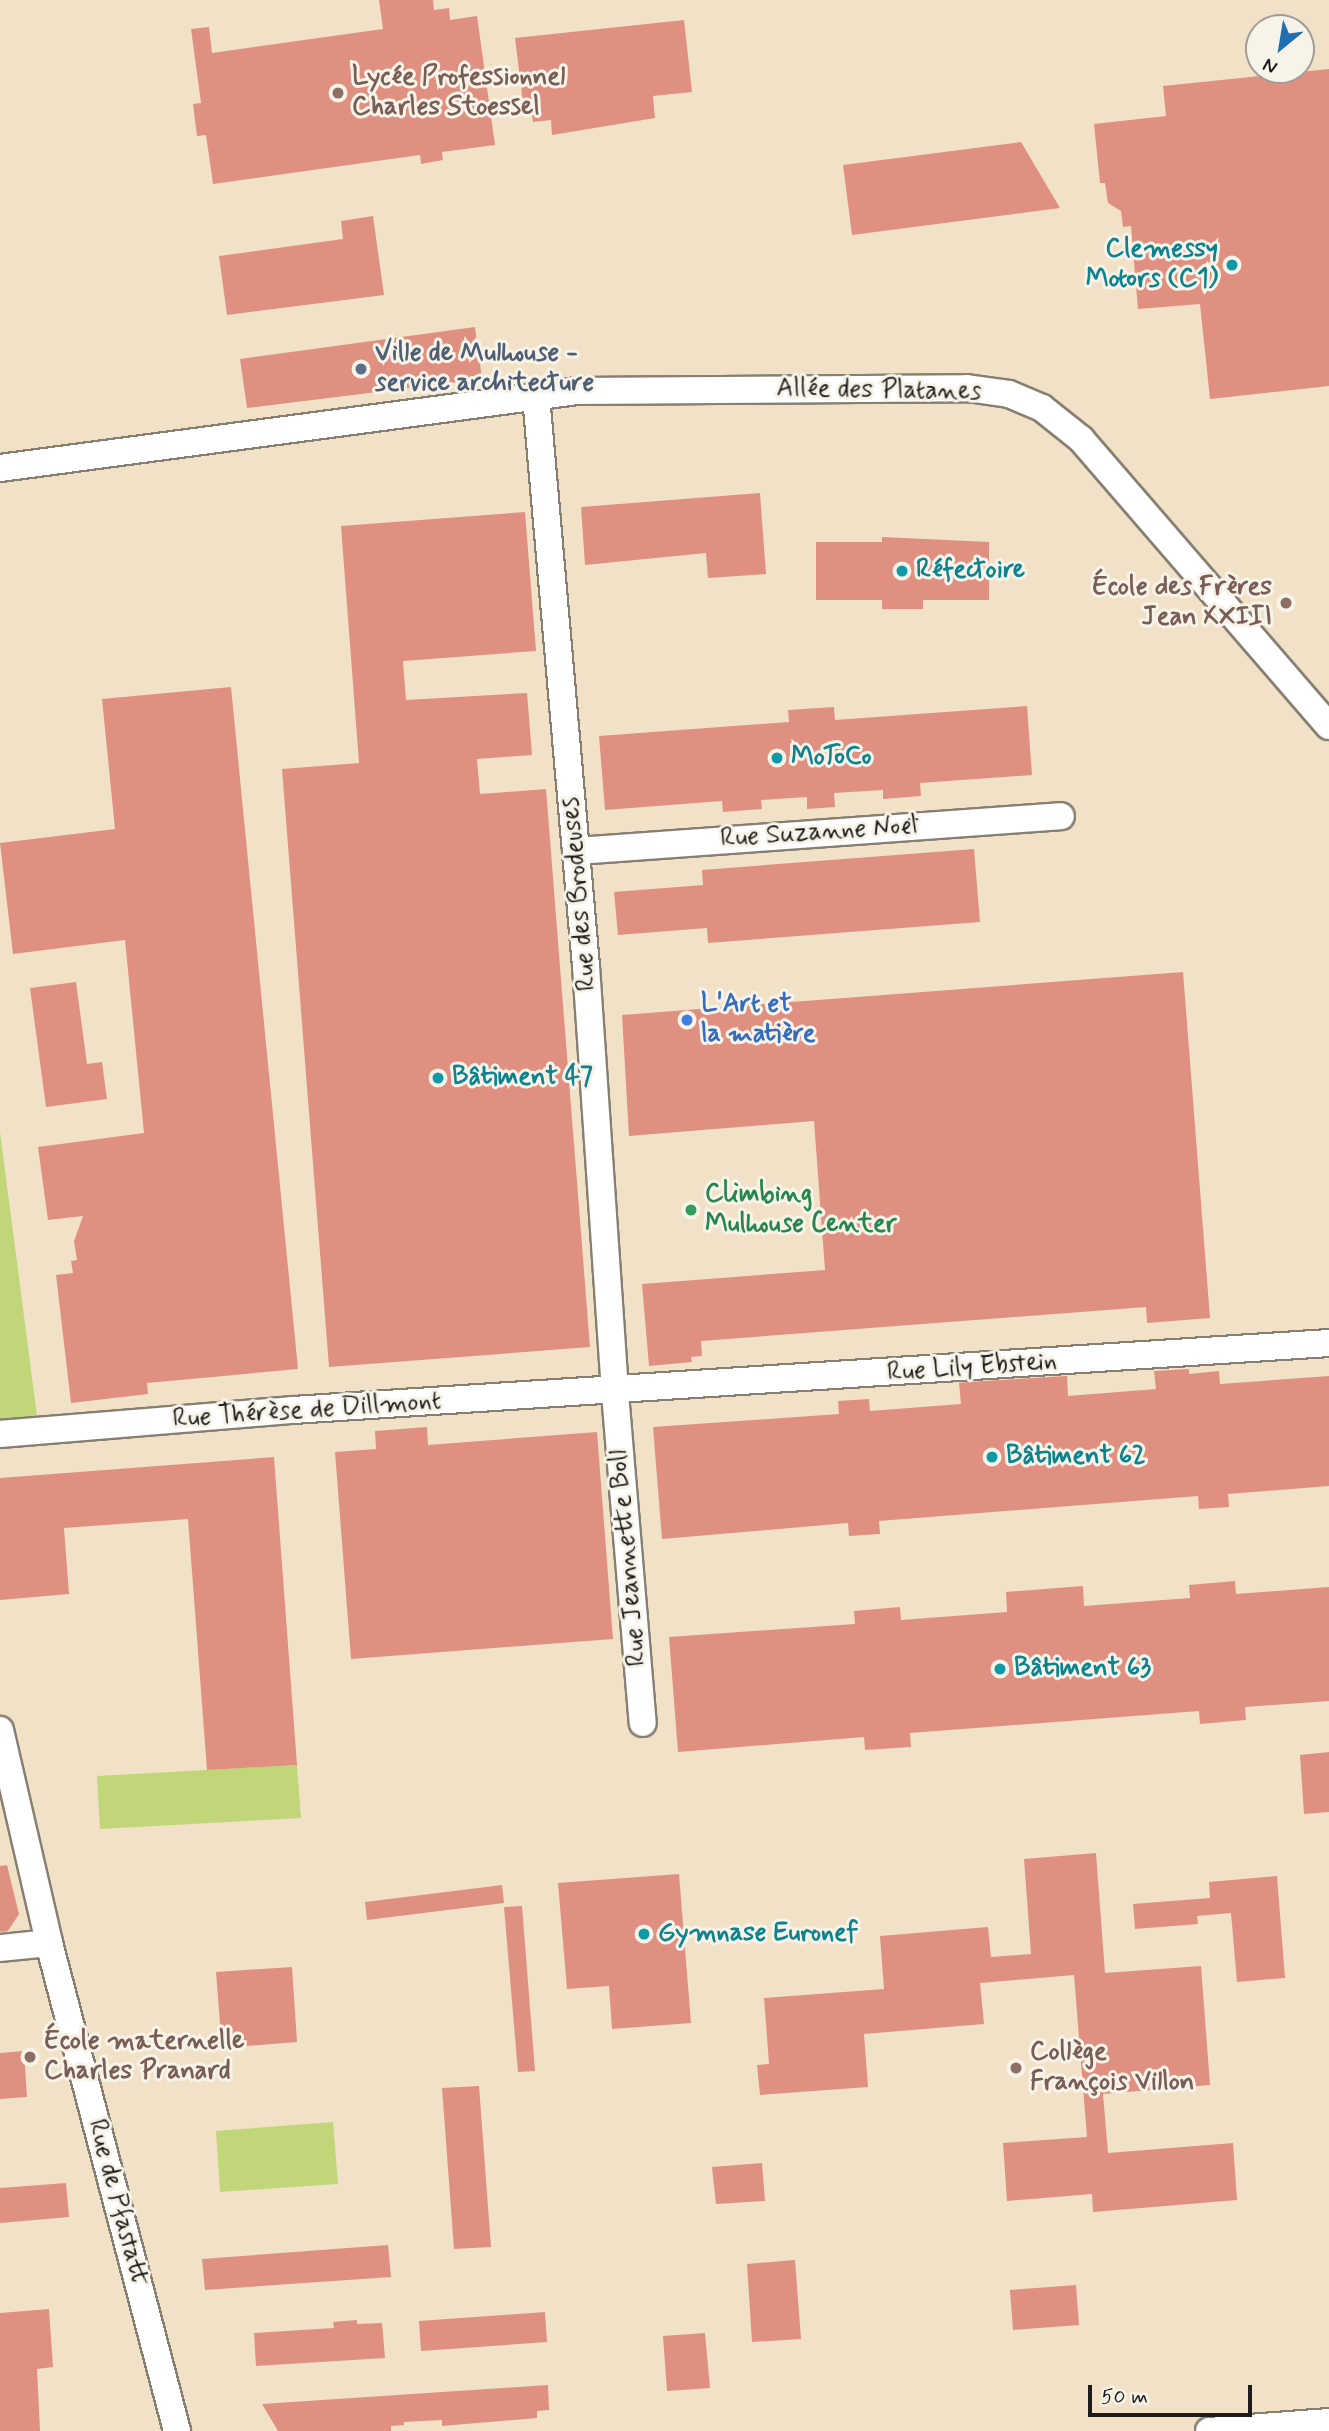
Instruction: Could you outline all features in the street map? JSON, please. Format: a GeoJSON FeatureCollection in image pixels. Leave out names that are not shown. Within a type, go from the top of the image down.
{"type":"FeatureCollection","features":[{"type":"Feature","properties":{"kind":"street","name":"Allée des Platanes"},"geometry":{"type":"LineString","coordinates":[[0,468],[577,391],[967,388],[1009,394],[1042,408],[1081,439],[1329,726]]}},
{"type":"Feature","properties":{"kind":"street","name":"Rue des Brodeuses"},"geometry":{"type":"LineString","coordinates":[[536,396],[576,851],[615,1392]]}},
{"type":"Feature","properties":{"kind":"street","name":"Rue Suzanne Noël"},"geometry":{"type":"LineString","coordinates":[[576,851],[1061,816]]}},
{"type":"Feature","properties":{"kind":"street","name":"Rue Lily Ebstein"},"geometry":{"type":"LineString","coordinates":[[615,1392],[1329,1343]]}},
{"type":"Feature","properties":{"kind":"street","name":"Rue Thérèse de Dillmont"},"geometry":{"type":"LineString","coordinates":[[0,1434],[293,1410],[615,1392]]}},
{"type":"Feature","properties":{"kind":"street","name":"Rue Jeannette Boll"},"geometry":{"type":"LineString","coordinates":[[615,1392],[643,1723]]}},
{"type":"Feature","properties":{"kind":"street","name":"Rue de Pfastatt"},"geometry":{"type":"LineString","coordinates":[[0,1730],[50,1943],[177,2431]]}},
{"type":"Feature","properties":{"kind":"street"},"geometry":{"type":"LineString","coordinates":[[0,1948],[50,1943]]}},
{"type":"Feature","properties":{"kind":"street"},"geometry":{"type":"LineString","coordinates":[[1209,2431],[1329,2422]]}},
{"type":"Feature","properties":{"kind":"green space"},"geometry":{"type":"Polygon","coordinates":[[[0,1132],[37,1416],[0,1419],[0,1132]]]}},
{"type":"Feature","properties":{"kind":"green space"},"geometry":{"type":"Polygon","coordinates":[[[297,1765],[301,1818],[100,1829],[97,1776],[297,1765]]]}},
{"type":"Feature","properties":{"kind":"green space"},"geometry":{"type":"Polygon","coordinates":[[[333,2122],[338,2184],[220,2192],[216,2131],[333,2122]]]}},
{"type":"Feature","properties":{"kind":"building"},"geometry":{"type":"Polygon","coordinates":[[[379,0],[433,0],[434,10],[449,8],[450,20],[477,16],[495,145],[442,152],[443,160],[421,164],[420,155],[213,184],[206,135],[197,136],[193,104],[201,103],[191,29],[209,27],[212,53],[383,29],[379,0]]]}},
{"type":"Feature","properties":{"kind":"building"},"geometry":{"type":"Polygon","coordinates":[[[684,20],[692,92],[653,96],[655,118],[552,135],[551,120],[533,122],[531,110],[524,111],[515,38],[684,20]]]}},
{"type":"Feature","properties":{"kind":"building","name":"Clemessy Motors (C1)"},"geometry":{"type":"Polygon","coordinates":[[[1329,69],[1329,386],[1210,399],[1200,304],[1138,309],[1131,226],[1123,227],[1121,211],[1108,203],[1105,183],[1100,183],[1094,124],[1166,116],[1163,86],[1245,78],[1245,84],[1315,84],[1315,70],[1329,69]]]}},
{"type":"Feature","properties":{"kind":"building"},"geometry":{"type":"Polygon","coordinates":[[[1021,142],[1060,208],[852,235],[843,165],[1021,142]]]}},
{"type":"Feature","properties":{"kind":"building"},"geometry":{"type":"Polygon","coordinates":[[[373,216],[384,295],[227,315],[219,256],[343,239],[341,221],[373,216]]]}},
{"type":"Feature","properties":{"kind":"building","name":"Ville de Mulhouse - service architecture"},"geometry":{"type":"Polygon","coordinates":[[[475,327],[482,379],[247,408],[240,359],[475,327]]]}},
{"type":"Feature","properties":{"kind":"building"},"geometry":{"type":"Polygon","coordinates":[[[760,493],[766,574],[708,578],[706,553],[585,565],[581,507],[760,493]]]}},
{"type":"Feature","properties":{"kind":"building","name":"Bâtiment 47"},"geometry":{"type":"Polygon","coordinates":[[[525,512],[536,651],[403,661],[406,700],[527,693],[532,755],[477,759],[480,794],[546,789],[590,1347],[329,1367],[282,769],[359,763],[341,526],[525,512]]]}},
{"type":"Feature","properties":{"kind":"building","name":"Réfectoire"},"geometry":{"type":"Polygon","coordinates":[[[882,537],[989,542],[989,600],[923,600],[923,609],[882,609],[882,600],[816,600],[816,542],[882,542],[882,537]]]}},
{"type":"Feature","properties":{"kind":"building"},"geometry":{"type":"Polygon","coordinates":[[[231,687],[298,1369],[147,1383],[148,1394],[71,1403],[56,1275],[73,1273],[71,1261],[77,1260],[74,1241],[83,1216],[48,1220],[38,1147],[144,1133],[125,940],[13,954],[0,843],[115,829],[102,699],[231,687]]]}},
{"type":"Feature","properties":{"kind":"building"},"geometry":{"type":"Polygon","coordinates":[[[1027,706],[1032,775],[920,783],[921,796],[883,799],[883,790],[834,793],[835,807],[807,809],[807,797],[761,800],[762,809],[723,812],[722,801],[605,810],[599,736],[789,722],[788,710],[834,707],[835,720],[1027,706]]]}},
{"type":"Feature","properties":{"kind":"building"},"geometry":{"type":"Polygon","coordinates":[[[974,849],[980,922],[708,943],[707,928],[618,935],[614,892],[703,885],[702,870],[974,849]]]}},
{"type":"Feature","properties":{"kind":"building"},"geometry":{"type":"Polygon","coordinates":[[[1183,972],[1210,1318],[1147,1323],[1146,1307],[701,1341],[702,1356],[691,1357],[692,1362],[649,1366],[642,1284],[825,1270],[814,1121],[629,1136],[622,1015],[1183,972]]]}},
{"type":"Feature","properties":{"kind":"building"},"geometry":{"type":"Polygon","coordinates":[[[76,982],[87,1064],[102,1062],[107,1099],[46,1107],[30,988],[76,982]]]}},
{"type":"Feature","properties":{"kind":"building","name":"Bâtiment 62"},"geometry":{"type":"Polygon","coordinates":[[[1189,1369],[1189,1374],[1219,1371],[1220,1384],[1329,1376],[1329,1486],[1228,1494],[1229,1507],[1199,1509],[1198,1496],[879,1521],[880,1534],[849,1536],[848,1523],[662,1539],[653,1427],[839,1414],[838,1401],[869,1399],[870,1411],[961,1404],[959,1383],[967,1382],[1067,1376],[1068,1396],[1156,1389],[1154,1371],[1189,1369]]]}},
{"type":"Feature","properties":{"kind":"building"},"geometry":{"type":"Polygon","coordinates":[[[427,1427],[428,1445],[597,1432],[613,1639],[351,1659],[335,1452],[376,1449],[375,1431],[427,1427]]]}},
{"type":"Feature","properties":{"kind":"building"},"geometry":{"type":"Polygon","coordinates":[[[274,1457],[297,1765],[207,1770],[188,1519],[64,1528],[69,1594],[0,1600],[0,1478],[274,1457]]]}},
{"type":"Feature","properties":{"kind":"building","name":"Bâtiment 63"},"geometry":{"type":"Polygon","coordinates":[[[1235,1581],[1236,1594],[1329,1587],[1329,1701],[1245,1707],[1246,1720],[1200,1724],[1199,1711],[910,1733],[911,1747],[865,1750],[864,1737],[678,1752],[669,1637],[855,1624],[854,1611],[900,1607],[901,1620],[1007,1612],[1006,1592],[1083,1586],[1084,1606],[1190,1598],[1189,1585],[1235,1581]]]}},
{"type":"Feature","properties":{"kind":"building"},"geometry":{"type":"Polygon","coordinates":[[[1329,1752],[1329,1812],[1304,1814],[1300,1755],[1329,1752]]]}},
{"type":"Feature","properties":{"kind":"building"},"geometry":{"type":"Polygon","coordinates":[[[1096,1853],[1105,1973],[1201,1966],[1210,2085],[1103,2094],[1108,2153],[1233,2143],[1237,2200],[1093,2212],[1092,2194],[1007,2201],[1003,2143],[1087,2137],[1074,1975],[980,1983],[984,2024],[864,2034],[868,2087],[760,2095],[757,2065],[769,2064],[764,1998],[884,1989],[880,1936],[988,1927],[991,1957],[1031,1954],[1024,1859],[1096,1853]]]}},
{"type":"Feature","properties":{"kind":"building"},"geometry":{"type":"Polygon","coordinates":[[[7,1865],[19,1914],[8,1931],[0,1932],[0,1866],[7,1865]]]}},
{"type":"Feature","properties":{"kind":"building","name":"Gymnase Euronef"},"geometry":{"type":"Polygon","coordinates":[[[679,1874],[691,2023],[612,2029],[609,1986],[567,1989],[558,1883],[679,1874]]]}},
{"type":"Feature","properties":{"kind":"building"},"geometry":{"type":"Polygon","coordinates":[[[1277,1876],[1285,1978],[1237,1982],[1231,1913],[1197,1916],[1198,1924],[1135,1929],[1133,1904],[1210,1898],[1209,1882],[1277,1876]]]}},
{"type":"Feature","properties":{"kind":"building"},"geometry":{"type":"Polygon","coordinates":[[[502,1885],[504,1903],[367,1920],[365,1902],[502,1885]]]}},
{"type":"Feature","properties":{"kind":"building"},"geometry":{"type":"Polygon","coordinates":[[[522,1906],[535,2071],[518,2072],[504,1907],[522,1906]]]}},
{"type":"Feature","properties":{"kind":"building"},"geometry":{"type":"Polygon","coordinates":[[[292,1967],[297,2042],[222,2048],[216,1972],[292,1967]]]}},
{"type":"Feature","properties":{"kind":"building"},"geometry":{"type":"Polygon","coordinates":[[[24,2051],[27,2097],[0,2099],[0,2053],[24,2051]]]}},
{"type":"Feature","properties":{"kind":"building"},"geometry":{"type":"Polygon","coordinates":[[[479,2086],[491,2247],[454,2249],[442,2088],[479,2086]]]}},
{"type":"Feature","properties":{"kind":"building"},"geometry":{"type":"Polygon","coordinates":[[[762,2163],[765,2201],[716,2204],[712,2167],[762,2163]]]}},
{"type":"Feature","properties":{"kind":"building"},"geometry":{"type":"Polygon","coordinates":[[[66,2183],[69,2217],[0,2223],[0,2188],[66,2183]]]}},
{"type":"Feature","properties":{"kind":"building"},"geometry":{"type":"Polygon","coordinates":[[[388,2245],[391,2277],[205,2290],[202,2259],[388,2245]]]}},
{"type":"Feature","properties":{"kind":"building"},"geometry":{"type":"Polygon","coordinates":[[[795,2260],[801,2339],[752,2342],[747,2264],[795,2260]]]}},
{"type":"Feature","properties":{"kind":"building"},"geometry":{"type":"Polygon","coordinates":[[[1076,2285],[1079,2325],[1013,2330],[1010,2290],[1076,2285]]]}},
{"type":"Feature","properties":{"kind":"building"},"geometry":{"type":"Polygon","coordinates":[[[49,2309],[53,2367],[37,2369],[40,2431],[0,2431],[0,2313],[49,2309]]]}},
{"type":"Feature","properties":{"kind":"building"},"geometry":{"type":"Polygon","coordinates":[[[545,2312],[547,2342],[421,2351],[419,2321],[545,2312]]]}},
{"type":"Feature","properties":{"kind":"building"},"geometry":{"type":"Polygon","coordinates":[[[357,2320],[357,2324],[382,2323],[385,2358],[256,2366],[254,2333],[334,2328],[333,2322],[357,2320]]]}},
{"type":"Feature","properties":{"kind":"building"},"geometry":{"type":"Polygon","coordinates":[[[705,2333],[710,2388],[667,2391],[663,2336],[705,2333]]]}},
{"type":"Feature","properties":{"kind":"building"},"geometry":{"type":"Polygon","coordinates":[[[548,2385],[549,2410],[537,2411],[537,2418],[442,2426],[442,2420],[404,2422],[404,2425],[391,2426],[391,2431],[278,2431],[262,2404],[548,2385]]]}},
{"type":"Feature","properties":{"kind":"place","name":"Lycée Professionnel Charles Stoessel"},"geometry":{"type":"Point","coordinates":[338,93]}},
{"type":"Feature","properties":{"kind":"place","name":"Clemessy Motors (C1)"},"geometry":{"type":"Point","coordinates":[1232,265]}},
{"type":"Feature","properties":{"kind":"place","name":"Ville de Mulhouse - service architecture"},"geometry":{"type":"Point","coordinates":[361,369]}},
{"type":"Feature","properties":{"kind":"place","name":"Réfectoire"},"geometry":{"type":"Point","coordinates":[902,571]}},
{"type":"Feature","properties":{"kind":"place","name":"École des Frères Jean XXIII"},"geometry":{"type":"Point","coordinates":[1286,603]}},
{"type":"Feature","properties":{"kind":"place","name":"MoToCo"},"geometry":{"type":"Point","coordinates":[777,758]}},
{"type":"Feature","properties":{"kind":"place","name":"L'Art et la matière"},"geometry":{"type":"Point","coordinates":[687,1020]}},
{"type":"Feature","properties":{"kind":"place","name":"Bâtiment 47"},"geometry":{"type":"Point","coordinates":[438,1078]}},
{"type":"Feature","properties":{"kind":"place","name":"Climbing Mulhouse Center"},"geometry":{"type":"Point","coordinates":[691,1210]}},
{"type":"Feature","properties":{"kind":"place","name":"Bâtiment 62"},"geometry":{"type":"Point","coordinates":[992,1457]}},
{"type":"Feature","properties":{"kind":"place","name":"Bâtiment 63"},"geometry":{"type":"Point","coordinates":[1000,1669]}},
{"type":"Feature","properties":{"kind":"place","name":"Gymnase Euronef"},"geometry":{"type":"Point","coordinates":[644,1934]}},
{"type":"Feature","properties":{"kind":"place","name":"École maternelle Charles Pranard"},"geometry":{"type":"Point","coordinates":[30,2057]}},
{"type":"Feature","properties":{"kind":"place","name":"Collège François Villon"},"geometry":{"type":"Point","coordinates":[1016,2068]}}]}
